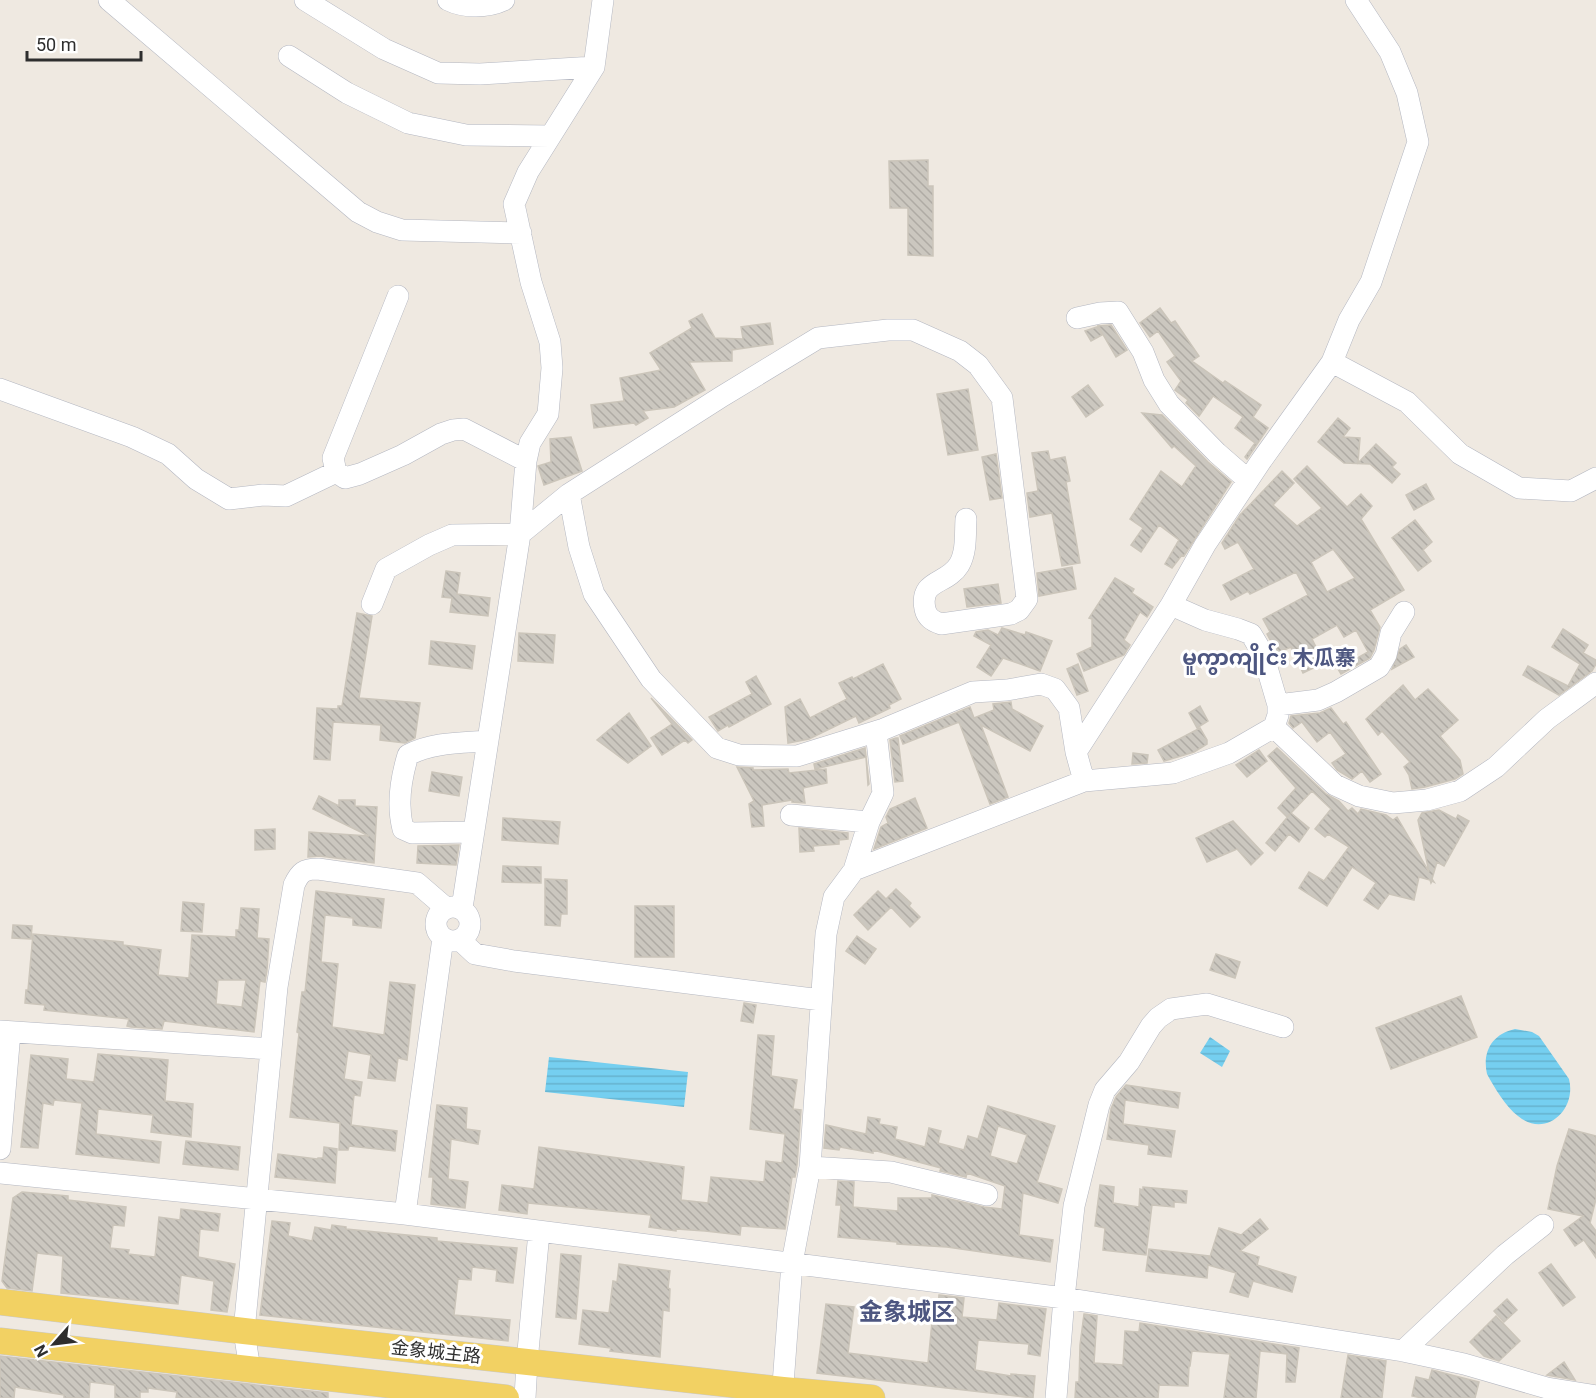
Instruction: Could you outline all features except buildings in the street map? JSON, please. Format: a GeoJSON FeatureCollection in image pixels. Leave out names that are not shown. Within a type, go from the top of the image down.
{"type":"FeatureCollection","features":[{"type":"Feature","properties":{"kind":"main road","name":"金象城主路"},"geometry":{"type":"LineString","coordinates":[[0,1302],[527,1362],[782,1394],[872,1398]]}},
{"type":"Feature","properties":{"kind":"main road"},"geometry":{"type":"LineString","coordinates":[[0,1341],[505,1398]]}},
{"type":"Feature","properties":{"kind":"street"},"geometry":{"type":"LineString","coordinates":[[109,0],[358,212],[377,222],[402,230],[520,232]]}},
{"type":"Feature","properties":{"kind":"street"},"geometry":{"type":"LineString","coordinates":[[305,0],[384,49],[438,73],[480,74],[594,67]]}},
{"type":"Feature","properties":{"kind":"street"},"geometry":{"type":"LineString","coordinates":[[448,0],[458,5],[479,6],[504,0]]}},
{"type":"Feature","properties":{"kind":"street"},"geometry":{"type":"LineString","coordinates":[[454,908],[474,832],[520,534],[526,461],[530,443],[548,414],[552,368],[550,342],[531,282],[514,204],[528,172],[594,67],[603,0]]}},
{"type":"Feature","properties":{"kind":"street"},"geometry":{"type":"LineString","coordinates":[[1076,752],[1171,605],[1205,545],[1332,362],[1349,320],[1371,282],[1418,142],[1407,93],[1390,52],[1356,0]]}},
{"type":"Feature","properties":{"kind":"street"},"geometry":{"type":"LineString","coordinates":[[289,56],[348,93],[408,123],[466,135],[550,136]]}},
{"type":"Feature","properties":{"kind":"street"},"geometry":{"type":"LineString","coordinates":[[398,296],[333,458],[336,472],[345,478],[360,474],[403,455],[441,434],[464,429],[526,461]]}},
{"type":"Feature","properties":{"kind":"street"},"geometry":{"type":"LineString","coordinates":[[1077,318],[1118,312],[1143,352],[1154,380],[1169,404],[1217,453],[1248,480]]}},
{"type":"Feature","properties":{"kind":"street"},"geometry":{"type":"LineString","coordinates":[[372,604],[386,568],[452,535],[520,534],[570,494],[818,338],[888,330],[913,330],[960,351],[978,365],[1002,398],[1027,599],[1019,610],[1011,614],[941,624],[932,621],[925,611],[924,594],[929,587],[946,578],[959,567],[964,556],[966,519]]}},
{"type":"Feature","properties":{"kind":"street"},"geometry":{"type":"LineString","coordinates":[[1332,362],[1407,402],[1460,454],[1519,488],[1571,491],[1596,478]]}},
{"type":"Feature","properties":{"kind":"street"},"geometry":{"type":"LineString","coordinates":[[0,389],[132,437],[168,454],[196,479],[228,499],[263,495],[286,496],[336,472]]}},
{"type":"Feature","properties":{"kind":"street"},"geometry":{"type":"LineString","coordinates":[[570,494],[579,547],[594,594],[651,679],[717,748],[739,755],[797,756],[876,732],[973,692],[1007,690],[1041,684],[1055,689],[1069,708],[1076,752],[1084,781]]}},
{"type":"Feature","properties":{"kind":"street"},"geometry":{"type":"LineString","coordinates":[[854,870],[1084,781],[1173,773],[1229,753],[1274,727],[1278,705],[1263,654],[1251,634],[1204,620],[1171,605]]}},
{"type":"Feature","properties":{"kind":"street"},"geometry":{"type":"LineString","coordinates":[[1278,705],[1318,700],[1379,667],[1386,655],[1391,633],[1404,612]]}},
{"type":"Feature","properties":{"kind":"street"},"geometry":{"type":"LineString","coordinates":[[1274,727],[1335,785],[1359,796],[1393,803],[1427,800],[1460,790],[1496,767],[1546,719],[1596,683]]}},
{"type":"Feature","properties":{"kind":"street"},"geometry":{"type":"LineString","coordinates":[[782,1394],[792,1263],[810,1167],[826,934],[834,897],[854,870],[869,822],[883,793],[876,732]]}},
{"type":"Feature","properties":{"kind":"street"},"geometry":{"type":"LineString","coordinates":[[474,832],[412,833],[403,829],[399,814],[405,767],[408,755],[420,748],[488,741]]}},
{"type":"Feature","properties":{"kind":"street"},"geometry":{"type":"LineString","coordinates":[[791,815],[869,822]]}},
{"type":"Feature","properties":{"kind":"street"},"geometry":{"type":"LineString","coordinates":[[250,1370],[244,1331],[271,1049],[279,976],[294,885],[299,873],[307,869],[318,868],[417,883],[467,914],[470,926],[465,937],[452,939]]}},
{"type":"Feature","properties":{"kind":"street"},"geometry":{"type":"LineString","coordinates":[[454,908],[441,912],[436,928],[475,954],[821,1000]]}},
{"type":"Feature","properties":{"kind":"street"},"geometry":{"type":"LineString","coordinates":[[405,1214],[452,939]]}},
{"type":"Feature","properties":{"kind":"street"},"geometry":{"type":"LineString","coordinates":[[1056,1398],[1074,1206],[1099,1105],[1105,1090],[1129,1062],[1151,1026],[1171,1009],[1208,1004],[1283,1027]]}},
{"type":"Feature","properties":{"kind":"street"},"geometry":{"type":"LineString","coordinates":[[0,1149],[5,1032],[271,1049]]}},
{"type":"Feature","properties":{"kind":"street"},"geometry":{"type":"LineString","coordinates":[[810,1167],[891,1172],[987,1195]]}},
{"type":"Feature","properties":{"kind":"street"},"geometry":{"type":"LineString","coordinates":[[0,1173],[405,1214],[1064,1298],[1403,1351],[1464,1364],[1547,1388],[1596,1396]]}},
{"type":"Feature","properties":{"kind":"street"},"geometry":{"type":"LineString","coordinates":[[1403,1351],[1505,1255],[1544,1226]]}},
{"type":"Feature","properties":{"kind":"street"},"geometry":{"type":"LineString","coordinates":[[525,1398],[539,1232]]}},
{"type":"Feature","properties":{"kind":"water"},"geometry":{"type":"Polygon","coordinates":[[[1515,1029],[1532,1032],[1539,1036],[1569,1079],[1568,1101],[1557,1118],[1548,1123],[1528,1122],[1518,1116],[1505,1102],[1487,1074],[1486,1058],[1490,1045],[1500,1035],[1515,1029]]]}},
{"type":"Feature","properties":{"kind":"water"},"geometry":{"type":"Polygon","coordinates":[[[1210,1037],[1230,1051],[1222,1067],[1200,1053],[1210,1037]]]}},
{"type":"Feature","properties":{"kind":"water"},"geometry":{"type":"Polygon","coordinates":[[[549,1057],[688,1072],[684,1107],[545,1092],[549,1057]]]}},
{"type":"Feature","properties":{"kind":"district","name":"မူကွာကျိုင်း 木瓜寨"},"geometry":{"type":"Point","coordinates":[1269,658]}},
{"type":"Feature","properties":{"kind":"district","name":"金象城区"},"geometry":{"type":"Point","coordinates":[907,1312]}}]}
